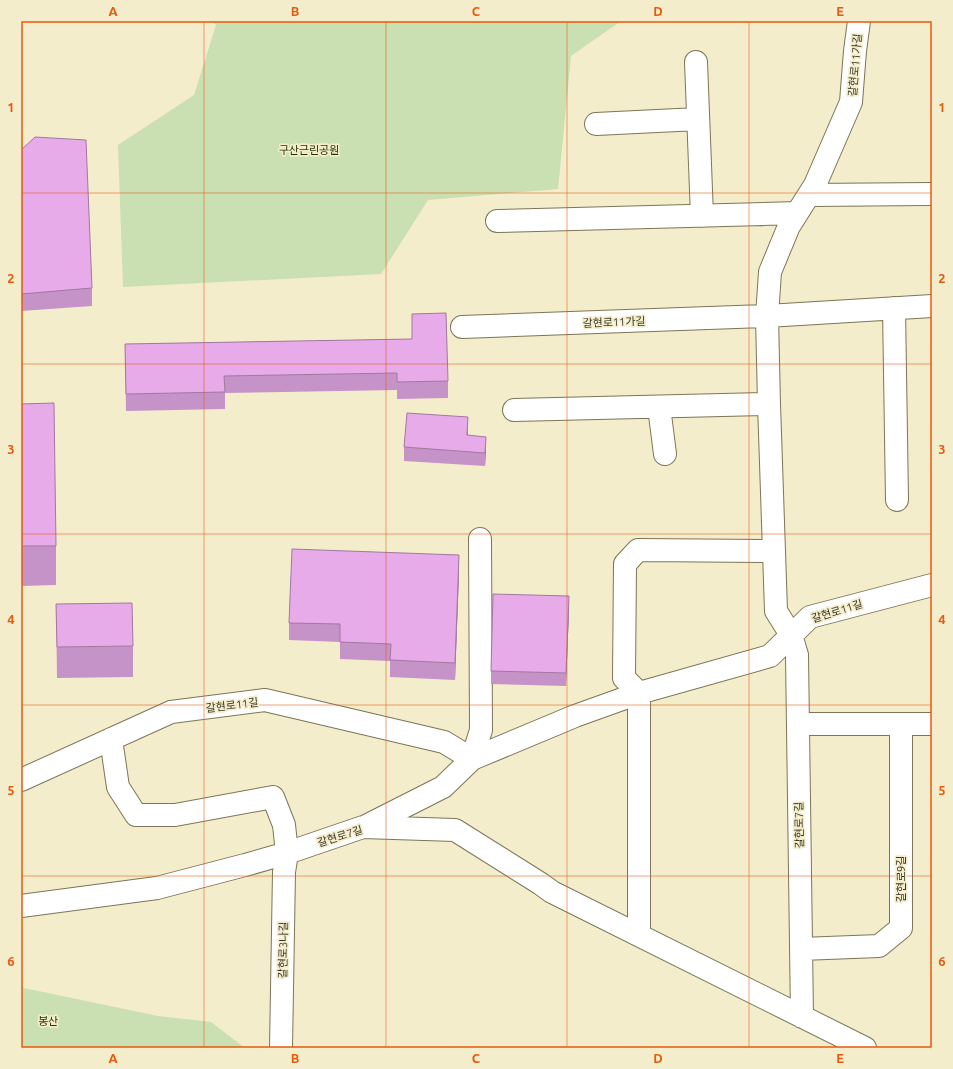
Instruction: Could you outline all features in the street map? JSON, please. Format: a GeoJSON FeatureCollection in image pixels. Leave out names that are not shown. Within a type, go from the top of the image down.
{"type":"FeatureCollection","features":[{"type":"Feature","properties":{"kind":"street","name":"갈현로11가길"},"geometry":{"type":"LineString","coordinates":[[792,635],[776,611],[767,316],[770,272],[789,226],[815,185],[851,102],[859,21]]}},
{"type":"Feature","properties":{"kind":"street"},"geometry":{"type":"LineString","coordinates":[[696,62],[702,216]]}},
{"type":"Feature","properties":{"kind":"street"},"geometry":{"type":"LineString","coordinates":[[596,124],[698,119]]}},
{"type":"Feature","properties":{"kind":"street"},"geometry":{"type":"LineString","coordinates":[[809,195],[932,194]]}},
{"type":"Feature","properties":{"kind":"street"},"geometry":{"type":"LineString","coordinates":[[497,221],[797,213]]}},
{"type":"Feature","properties":{"kind":"street","name":"갈현로11가길"},"geometry":{"type":"LineString","coordinates":[[462,327],[767,316],[932,306]]}},
{"type":"Feature","properties":{"kind":"street"},"geometry":{"type":"LineString","coordinates":[[894,308],[896,500]]}},
{"type":"Feature","properties":{"kind":"street"},"geometry":{"type":"LineString","coordinates":[[514,410],[769,404]]}},
{"type":"Feature","properties":{"kind":"street"},"geometry":{"type":"LineString","coordinates":[[659,407],[665,454]]}},
{"type":"Feature","properties":{"kind":"street"},"geometry":{"type":"LineString","coordinates":[[472,759],[481,730],[480,539]]}},
{"type":"Feature","properties":{"kind":"street"},"geometry":{"type":"LineString","coordinates":[[639,935],[640,694],[624,678],[625,564],[638,550],[773,551]]}},
{"type":"Feature","properties":{"kind":"street","name":"갈현로11길"},"geometry":{"type":"LineString","coordinates":[[363,827],[443,787],[472,759],[574,716],[640,694],[770,656],[810,617],[932,585]]}},
{"type":"Feature","properties":{"kind":"street","name":"갈현로7길"},"geometry":{"type":"LineString","coordinates":[[792,635],[797,655],[802,1017]]}},
{"type":"Feature","properties":{"kind":"street","name":"갈현로11길"},"geometry":{"type":"LineString","coordinates":[[21,780],[171,712],[265,700],[444,742],[472,759]]}},
{"type":"Feature","properties":{"kind":"street"},"geometry":{"type":"LineString","coordinates":[[798,724],[932,724]]}},
{"type":"Feature","properties":{"kind":"street","name":"갈현로9길"},"geometry":{"type":"LineString","coordinates":[[801,949],[879,946],[901,928],[901,724]]}},
{"type":"Feature","properties":{"kind":"street","name":"갈현로3나길"},"geometry":{"type":"LineString","coordinates":[[111,739],[118,787],[136,816],[175,815],[273,796],[284,825],[287,853],[284,872],[281,1048]]}},
{"type":"Feature","properties":{"kind":"street","name":"갈현로7길"},"geometry":{"type":"LineString","coordinates":[[21,906],[157,888],[287,853],[363,827],[456,830],[552,892],[865,1048]]}},
{"type":"Feature","properties":{"kind":"green space","name":"구산근린공원"},"geometry":{"type":"Polygon","coordinates":[[[212,21],[621,21],[571,56],[558,189],[428,200],[381,274],[123,287],[118,145],[194,95],[216,25],[212,21]]]}},
{"type":"Feature","properties":{"kind":"green space","name":"봉산"},"geometry":{"type":"Polygon","coordinates":[[[21,985],[24,988],[158,1016],[211,1022],[245,1048],[21,1048],[21,985]]]}},
{"type":"Feature","properties":{"kind":"building"},"geometry":{"type":"Polygon","coordinates":[[[35,137],[86,140],[92,288],[21,294],[21,150],[35,137]]]}},
{"type":"Feature","properties":{"kind":"building"},"geometry":{"type":"Polygon","coordinates":[[[446,313],[448,381],[397,382],[397,373],[224,376],[225,392],[126,394],[125,344],[412,339],[412,314],[446,313]]]}},
{"type":"Feature","properties":{"kind":"building"},"geometry":{"type":"Polygon","coordinates":[[[54,403],[56,546],[21,546],[21,404],[54,403]]]}},
{"type":"Feature","properties":{"kind":"building"},"geometry":{"type":"Polygon","coordinates":[[[407,413],[468,417],[467,435],[486,437],[485,453],[404,447],[407,413]]]}},
{"type":"Feature","properties":{"kind":"building"},"geometry":{"type":"Polygon","coordinates":[[[292,549],[459,555],[455,663],[390,660],[391,644],[340,642],[340,624],[289,623],[292,549]]]}},
{"type":"Feature","properties":{"kind":"building"},"geometry":{"type":"Polygon","coordinates":[[[493,594],[569,596],[566,673],[491,671],[493,594]]]}},
{"type":"Feature","properties":{"kind":"building"},"geometry":{"type":"Polygon","coordinates":[[[132,603],[133,646],[57,647],[56,604],[132,603]]]}}]}
